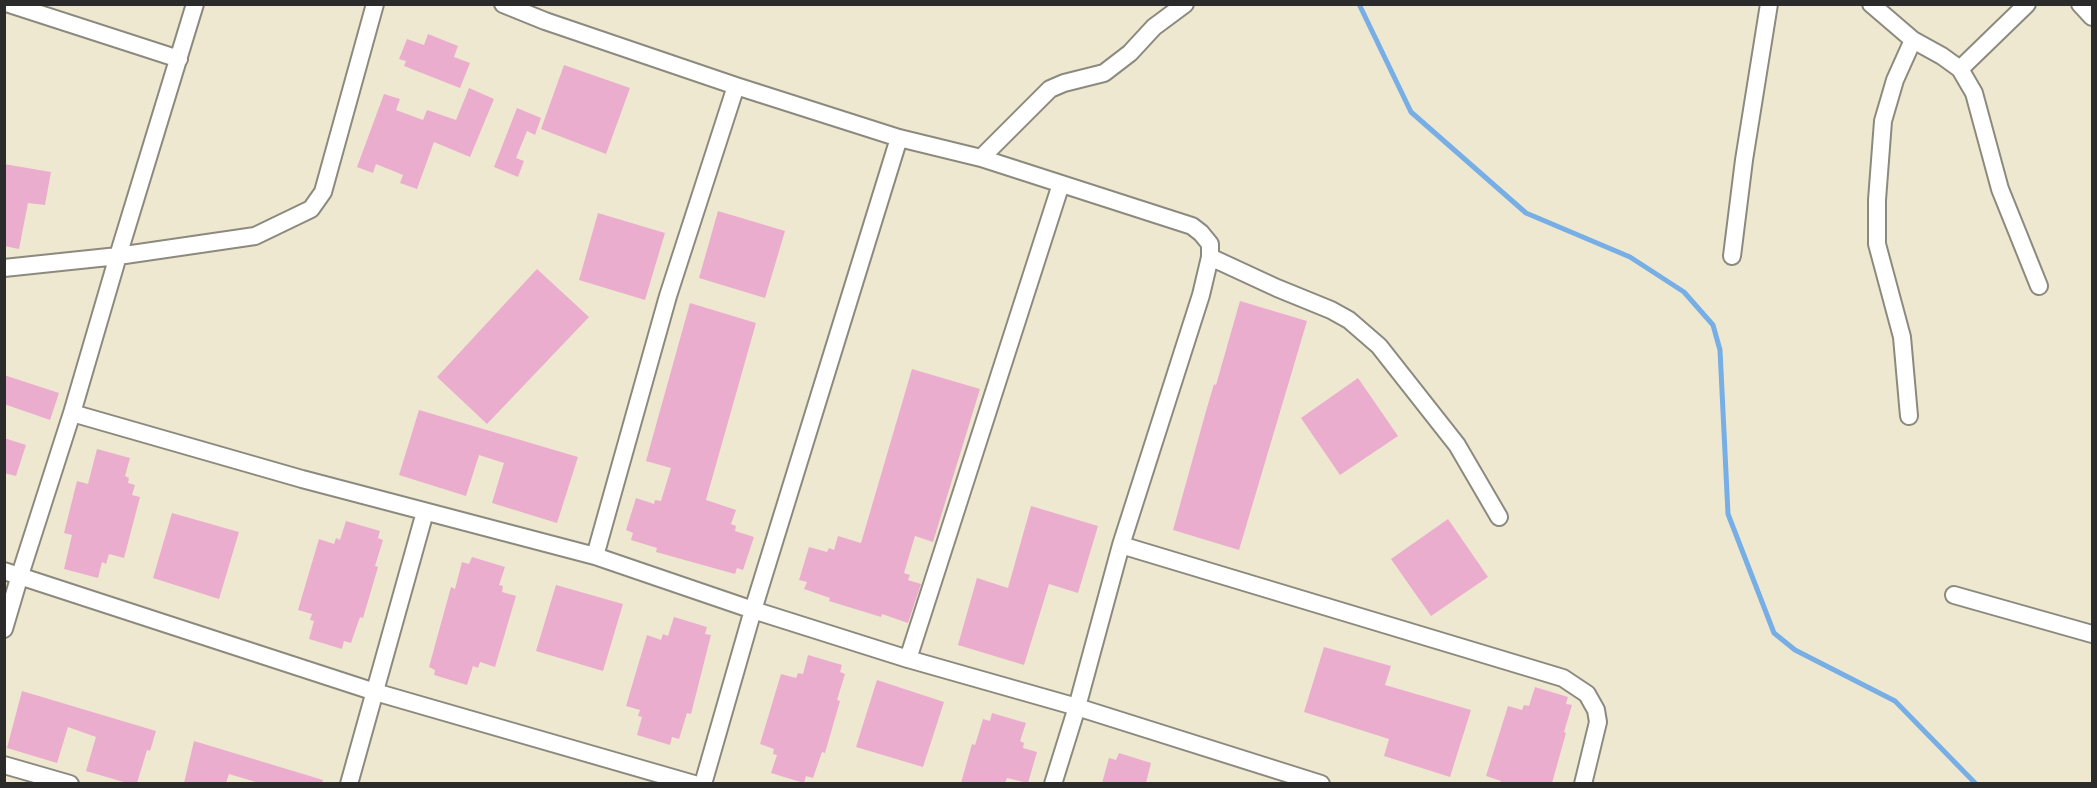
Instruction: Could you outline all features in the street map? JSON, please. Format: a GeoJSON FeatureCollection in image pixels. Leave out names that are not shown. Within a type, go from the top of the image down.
{"type":"FeatureCollection","features":[{"type":"Feature","properties":{"kind":"street"},"geometry":{"type":"LineString","coordinates":[[9,4],[178,59]]}},
{"type":"Feature","properties":{"kind":"street"},"geometry":{"type":"LineString","coordinates":[[4,629],[12,573],[72,413],[195,4]]}},
{"type":"Feature","properties":{"kind":"street"},"geometry":{"type":"LineString","coordinates":[[4,268],[118,256],[255,236],[311,209],[323,192],[375,4]]}},
{"type":"Feature","properties":{"kind":"street"},"geometry":{"type":"LineString","coordinates":[[503,4],[545,21],[736,86],[899,138],[981,158],[1192,226],[1202,233],[1210,244],[1210,257],[1201,295],[1121,545],[1077,707],[1053,783]]}},
{"type":"Feature","properties":{"kind":"street"},"geometry":{"type":"LineString","coordinates":[[981,158],[1050,89],[1104,73],[1130,53],[1154,27],[1185,4]]}},
{"type":"Feature","properties":{"kind":"street"},"geometry":{"type":"LineString","coordinates":[[1732,256],[1744,160],[1769,4]]}},
{"type":"Feature","properties":{"kind":"street"},"geometry":{"type":"LineString","coordinates":[[1871,4],[1913,40],[1960,69],[1974,93],[2000,189],[2039,286]]}},
{"type":"Feature","properties":{"kind":"street"},"geometry":{"type":"LineString","coordinates":[[1960,69],[2027,4]]}},
{"type":"Feature","properties":{"kind":"street"},"geometry":{"type":"LineString","coordinates":[[2080,4],[2092,16]]}},
{"type":"Feature","properties":{"kind":"street"},"geometry":{"type":"LineString","coordinates":[[1909,416],[1902,337],[1877,244],[1877,200],[1883,121],[1895,80],[1913,40]]}},
{"type":"Feature","properties":{"kind":"street"},"geometry":{"type":"LineString","coordinates":[[595,556],[668,296],[736,86]]}},
{"type":"Feature","properties":{"kind":"street"},"geometry":{"type":"LineString","coordinates":[[703,783],[753,610],[899,138]]}},
{"type":"Feature","properties":{"kind":"street"},"geometry":{"type":"LineString","coordinates":[[909,659],[1061,184]]}},
{"type":"Feature","properties":{"kind":"street"},"geometry":{"type":"LineString","coordinates":[[1210,257],[1348,320],[1379,346],[1457,445],[1499,517]]}},
{"type":"Feature","properties":{"kind":"street"},"geometry":{"type":"LineString","coordinates":[[72,413],[302,479],[595,556],[753,610],[909,659],[1077,707],[1321,783]]}},
{"type":"Feature","properties":{"kind":"street"},"geometry":{"type":"LineString","coordinates":[[349,783],[425,512]]}},
{"type":"Feature","properties":{"kind":"street"},"geometry":{"type":"LineString","coordinates":[[1121,545],[1563,678],[1587,694],[1596,710],[1598,722],[1584,783]]}},
{"type":"Feature","properties":{"kind":"street"},"geometry":{"type":"LineString","coordinates":[[12,573],[375,692],[694,783]]}},
{"type":"Feature","properties":{"kind":"street"},"geometry":{"type":"LineString","coordinates":[[1954,595],[2092,634]]}},
{"type":"Feature","properties":{"kind":"street"},"geometry":{"type":"LineString","coordinates":[[4,765],[63,783]]}},
{"type":"Feature","properties":{"kind":"building"},"geometry":{"type":"Polygon","coordinates":[[[428,34],[458,46],[454,57],[470,63],[460,88],[404,66],[406,61],[399,59],[407,39],[424,45],[428,34]]]}},
{"type":"Feature","properties":{"kind":"building"},"geometry":{"type":"Polygon","coordinates":[[[564,65],[630,88],[606,154],[541,129],[564,65]]]}},
{"type":"Feature","properties":{"kind":"building"},"geometry":{"type":"Polygon","coordinates":[[[469,88],[494,99],[470,157],[434,142],[417,189],[400,183],[403,175],[376,164],[373,173],[357,167],[384,94],[400,99],[396,110],[423,120],[427,110],[456,120],[469,88]]]}},
{"type":"Feature","properties":{"kind":"building"},"geometry":{"type":"Polygon","coordinates":[[[517,108],[541,118],[535,135],[527,131],[516,158],[524,161],[518,177],[494,167],[517,108]]]}},
{"type":"Feature","properties":{"kind":"building"},"geometry":{"type":"Polygon","coordinates":[[[4,164],[51,172],[45,205],[28,203],[19,249],[4,246],[4,164]]]}},
{"type":"Feature","properties":{"kind":"building"},"geometry":{"type":"Polygon","coordinates":[[[718,211],[785,231],[765,298],[699,278],[718,211]]]}},
{"type":"Feature","properties":{"kind":"building"},"geometry":{"type":"Polygon","coordinates":[[[598,213],[665,233],[645,300],[579,280],[598,213]]]}},
{"type":"Feature","properties":{"kind":"building"},"geometry":{"type":"Polygon","coordinates":[[[537,269],[589,317],[487,424],[437,377],[537,269]]]}},
{"type":"Feature","properties":{"kind":"building"},"geometry":{"type":"Polygon","coordinates":[[[1240,301],[1307,321],[1239,550],[1173,530],[1240,301]]]}},
{"type":"Feature","properties":{"kind":"building"},"geometry":{"type":"Polygon","coordinates":[[[690,303],[756,323],[706,500],[736,510],[731,524],[736,526],[735,531],[754,537],[743,570],[737,568],[735,574],[656,552],[657,548],[631,540],[633,533],[626,530],[636,498],[654,504],[655,500],[661,501],[671,468],[646,461],[690,303]]]}},
{"type":"Feature","properties":{"kind":"building"},"geometry":{"type":"Polygon","coordinates":[[[912,369],[980,389],[933,542],[915,536],[904,573],[910,575],[908,580],[921,584],[908,623],[829,601],[830,598],[804,589],[807,582],[799,580],[809,547],[827,552],[829,548],[834,550],[838,536],[861,543],[912,369]]]}},
{"type":"Feature","properties":{"kind":"building"},"geometry":{"type":"Polygon","coordinates":[[[4,375],[59,393],[50,420],[4,404],[4,375]]]}},
{"type":"Feature","properties":{"kind":"building"},"geometry":{"type":"Polygon","coordinates":[[[1358,378],[1398,436],[1340,475],[1301,418],[1358,378]]]}},
{"type":"Feature","properties":{"kind":"building"},"geometry":{"type":"Polygon","coordinates":[[[419,410],[578,457],[557,523],[492,503],[504,463],[479,455],[466,496],[399,475],[419,410]]]}},
{"type":"Feature","properties":{"kind":"building"},"geometry":{"type":"Polygon","coordinates":[[[4,438],[26,445],[16,476],[4,473],[4,438]]]}},
{"type":"Feature","properties":{"kind":"building"},"geometry":{"type":"Polygon","coordinates":[[[97,449],[130,458],[125,476],[129,478],[128,483],[135,485],[132,495],[140,497],[124,558],[109,554],[106,564],[102,562],[98,578],[64,569],[72,535],[64,533],[77,481],[88,484],[97,449]]]}},
{"type":"Feature","properties":{"kind":"building"},"geometry":{"type":"Polygon","coordinates":[[[1031,506],[1098,526],[1078,593],[1049,584],[1024,665],[958,645],[977,578],[1008,588],[1031,506]]]}},
{"type":"Feature","properties":{"kind":"building"},"geometry":{"type":"Polygon","coordinates":[[[172,513],[239,532],[219,599],[153,578],[172,513]]]}},
{"type":"Feature","properties":{"kind":"building"},"geometry":{"type":"Polygon","coordinates":[[[1448,519],[1488,577],[1431,616],[1391,559],[1448,519]]]}},
{"type":"Feature","properties":{"kind":"building"},"geometry":{"type":"Polygon","coordinates":[[[346,521],[380,531],[378,538],[383,540],[375,566],[378,567],[363,618],[360,617],[351,643],[344,641],[342,649],[309,639],[314,621],[310,620],[312,614],[298,610],[319,539],[334,544],[336,538],[340,540],[346,521]]]}},
{"type":"Feature","properties":{"kind":"building"},"geometry":{"type":"Polygon","coordinates":[[[472,557],[505,567],[499,585],[503,586],[502,592],[516,596],[495,667],[480,662],[478,668],[473,666],[467,685],[434,675],[435,670],[429,667],[451,587],[455,589],[462,562],[469,564],[472,557]]]}},
{"type":"Feature","properties":{"kind":"building"},"geometry":{"type":"Polygon","coordinates":[[[556,585],[623,604],[603,671],[536,651],[556,585]]]}},
{"type":"Feature","properties":{"kind":"building"},"geometry":{"type":"Polygon","coordinates":[[[674,617],[707,627],[705,634],[711,635],[691,714],[687,713],[679,739],[672,737],[670,745],[637,735],[642,717],[638,716],[640,710],[626,706],[647,635],[661,640],[663,634],[668,636],[674,617]]]}},
{"type":"Feature","properties":{"kind":"building"},"geometry":{"type":"Polygon","coordinates":[[[1324,647],[1391,666],[1385,685],[1471,710],[1450,777],[1384,756],[1389,739],[1304,712],[1324,647]]]}},
{"type":"Feature","properties":{"kind":"building"},"geometry":{"type":"Polygon","coordinates":[[[808,655],[842,665],[840,672],[845,674],[825,753],[822,752],[813,778],[806,776],[804,783],[771,773],[777,755],[773,754],[774,749],[760,744],[781,674],[796,678],[798,673],[803,674],[808,655]]]}},
{"type":"Feature","properties":{"kind":"building"},"geometry":{"type":"Polygon","coordinates":[[[877,680],[944,702],[923,767],[856,747],[877,680]]]}},
{"type":"Feature","properties":{"kind":"building"},"geometry":{"type":"Polygon","coordinates":[[[1535,687],[1568,697],[1566,704],[1572,705],[1552,783],[1500,783],[1501,781],[1486,776],[1508,706],[1522,710],[1524,705],[1529,706],[1535,687]]]}},
{"type":"Feature","properties":{"kind":"building"},"geometry":{"type":"Polygon","coordinates":[[[22,691],[156,731],[150,751],[147,750],[137,783],[127,783],[86,771],[96,737],[68,727],[57,763],[7,748],[22,691]]]}},
{"type":"Feature","properties":{"kind":"building"},"geometry":{"type":"Polygon","coordinates":[[[992,713],[1026,723],[1020,741],[1024,743],[1023,748],[1037,752],[1028,783],[1007,778],[1005,783],[961,783],[972,744],[975,745],[983,719],[990,721],[992,713]]]}},
{"type":"Feature","properties":{"kind":"building"},"geometry":{"type":"Polygon","coordinates":[[[194,741],[323,780],[322,783],[259,783],[229,774],[226,783],[184,783],[194,741]]]}},
{"type":"Feature","properties":{"kind":"building"},"geometry":{"type":"Polygon","coordinates":[[[1119,753],[1151,763],[1146,783],[1102,783],[1109,758],[1116,760],[1119,753]]]}},
{"type":"Feature","properties":{"kind":"waterway"},"geometry":{"type":"LineString","coordinates":[[1359,4],[1411,112],[1526,213],[1630,257],[1684,292],[1713,325],[1720,350],[1728,514],[1774,633],[1795,650],[1895,701],[1976,784]]}}]}
